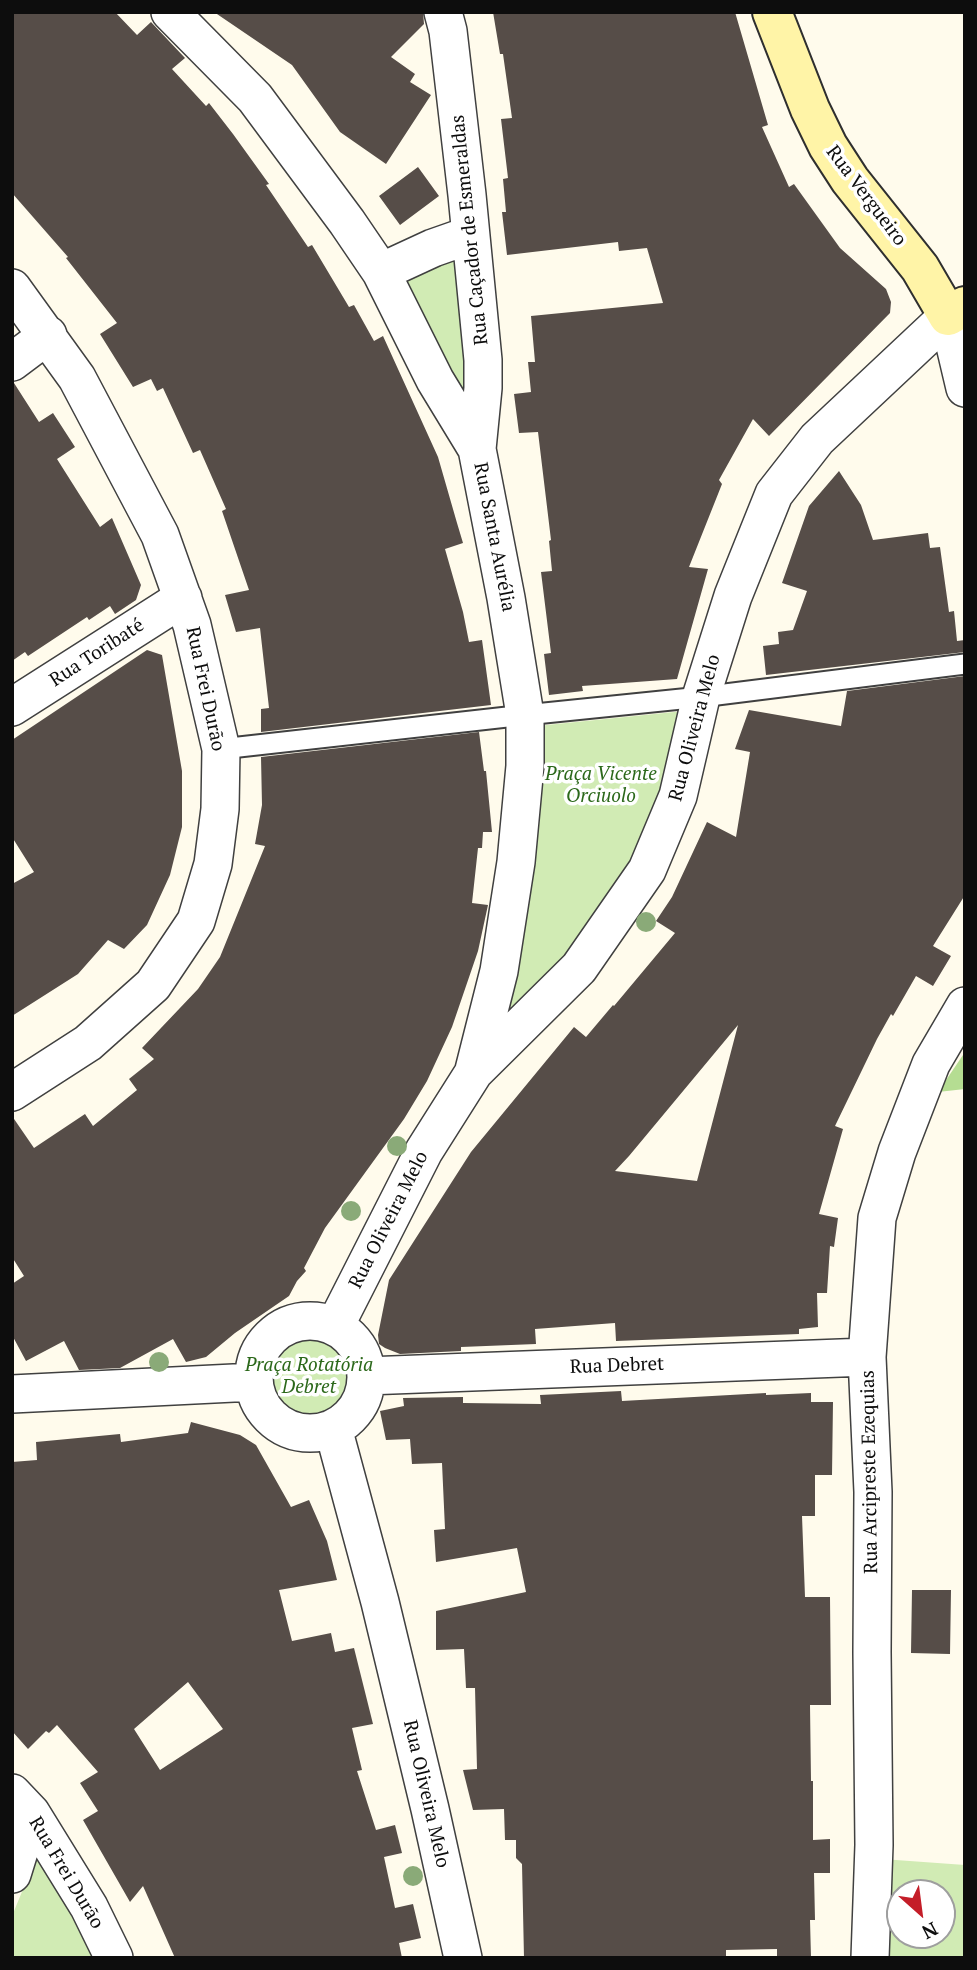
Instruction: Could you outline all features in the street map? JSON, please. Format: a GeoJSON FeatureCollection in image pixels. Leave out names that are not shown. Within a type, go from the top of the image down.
{"type":"FeatureCollection","features":[{"type":"Feature","properties":{"kind":"main road","name":"Rua Vergueiro"},"geometry":{"type":"LineString","coordinates":[[772,12],[792,67],[828,146],[850,180],[956,311]]}},
{"type":"Feature","properties":{"kind":"street","name":"Rua Santa Aurélia"},"geometry":{"type":"LineString","coordinates":[[170,12],[254,98],[347,222],[381,272],[435,380],[477,449],[525,715],[525,766],[516,862],[499,971],[474,1072]]}},
{"type":"Feature","properties":{"kind":"street","name":"Rua Caçador de Esmeraldas"},"geometry":{"type":"LineString","coordinates":[[443,12],[448,31],[467,195],[483,360],[477,449]]}},
{"type":"Feature","properties":{"kind":"street"},"geometry":{"type":"LineString","coordinates":[[381,272],[433,248],[470,235]]}},
{"type":"Feature","properties":{"kind":"street","name":"Rua Frei Durão"},"geometry":{"type":"LineString","coordinates":[[12,288],[77,378],[160,535],[192,625],[221,749],[220,809],[213,864],[197,921],[153,985],[88,1043],[12,1092]]}},
{"type":"Feature","properties":{"kind":"street"},"geometry":{"type":"LineString","coordinates":[[956,311],[965,388]]}},
{"type":"Feature","properties":{"kind":"street","name":"Rua Oliveira Melo"},"geometry":{"type":"LineString","coordinates":[[335,1326],[424,1151],[474,1072],[579,968],[647,870],[678,796],[701,697],[733,596],[774,494],[817,439],[956,311]]}},
{"type":"Feature","properties":{"kind":"street"},"geometry":{"type":"LineString","coordinates":[[12,362],[48,335]]}},
{"type":"Feature","properties":{"kind":"street","name":"Rua Toribaté"},"geometry":{"type":"LineString","coordinates":[[12,707],[183,598]]}},
{"type":"Feature","properties":{"kind":"street","name":"Rua Arcipreste Ezequias"},"geometry":{"type":"LineString","coordinates":[[870,1958],[874,1845],[873,1492],[867,1357],[877,1218],[897,1152],[931,1064],[965,1006]]}},
{"type":"Feature","properties":{"kind":"street"},"geometry":{"type":"LineString","coordinates":[[316,1320],[335,1326],[358,1346],[364,1360],[366,1376],[364,1392],[347,1419],[333,1428],[315,1433],[296,1432],[279,1424],[265,1412],[256,1395],[254,1382],[256,1357],[266,1341],[280,1328],[298,1321],[316,1320]]}},
{"type":"Feature","properties":{"kind":"street","name":"Rua Debret"},"geometry":{"type":"LineString","coordinates":[[366,1376],[867,1357]]}},
{"type":"Feature","properties":{"kind":"street"},"geometry":{"type":"LineString","coordinates":[[12,1394],[254,1382]]}},
{"type":"Feature","properties":{"kind":"street","name":"Rua Oliveira Melo"},"geometry":{"type":"LineString","coordinates":[[333,1428],[380,1602],[463,1958]]}},
{"type":"Feature","properties":{"kind":"street"},"geometry":{"type":"LineString","coordinates":[[12,1874],[22,1803]]}},
{"type":"Feature","properties":{"kind":"street","name":"Rua Frei Durão"},"geometry":{"type":"LineString","coordinates":[[22,1803],[89,1907],[114,1958]]}},
{"type":"Feature","properties":{"kind":"lane"},"geometry":{"type":"LineString","coordinates":[[221,749],[701,697],[965,664]]}},
{"type":"Feature","properties":{"kind":"green space"},"geometry":{"type":"Polygon","coordinates":[[[455,254],[467,331],[466,415],[398,280],[455,254]]]}},
{"type":"Feature","properties":{"kind":"green space","name":"Praça Vicente Orciuolo"},"geometry":{"type":"Polygon","coordinates":[[[684,711],[644,847],[582,943],[504,1022],[537,726],[684,711]]]}},
{"type":"Feature","properties":{"kind":"green space"},"geometry":{"type":"Polygon","coordinates":[[[965,1052],[965,1089],[938,1092],[965,1052]]]}},
{"type":"Feature","properties":{"kind":"green space","name":"Praça Rotatória Debret"},"geometry":{"type":"Polygon","coordinates":[[[309,1337],[324,1340],[337,1349],[346,1362],[349,1377],[346,1392],[337,1405],[324,1414],[309,1417],[294,1414],[281,1405],[272,1392],[269,1377],[272,1362],[281,1349],[294,1340],[309,1337]]]}},
{"type":"Feature","properties":{"kind":"green space"},"geometry":{"type":"Polygon","coordinates":[[[35,1844],[94,1958],[12,1958],[12,1916],[26,1882],[35,1844]]]}},
{"type":"Feature","properties":{"kind":"green space"},"geometry":{"type":"Polygon","coordinates":[[[882,1859],[965,1865],[965,1958],[881,1958],[882,1859]]]}},
{"type":"Feature","properties":{"kind":"building"},"geometry":{"type":"Polygon","coordinates":[[[12,12],[115,12],[137,35],[151,22],[185,58],[172,69],[206,106],[209,103],[233,134],[269,184],[266,185],[308,247],[312,245],[349,307],[354,305],[374,341],[383,336],[438,457],[463,543],[445,549],[469,642],[482,640],[491,705],[261,732],[261,709],[269,708],[260,628],[236,632],[225,595],[249,590],[222,511],[226,509],[200,450],[193,453],[163,388],[157,391],[151,379],[133,387],[100,334],[117,323],[66,258],[68,257],[12,193],[12,12]]]}},
{"type":"Feature","properties":{"kind":"building"},"geometry":{"type":"Polygon","coordinates":[[[214,12],[423,12],[424,24],[391,57],[415,74],[410,82],[431,95],[386,164],[340,132],[292,65],[214,12]]]}},
{"type":"Feature","properties":{"kind":"building"},"geometry":{"type":"Polygon","coordinates":[[[493,12],[735,12],[768,125],[762,127],[789,187],[794,184],[840,248],[886,289],[891,302],[890,313],[769,436],[753,419],[719,480],[722,484],[689,567],[708,569],[677,679],[582,686],[583,691],[549,695],[544,654],[551,653],[541,572],[552,571],[551,540],[538,432],[519,433],[514,394],[531,392],[528,362],[535,362],[531,316],[663,303],[647,248],[619,251],[618,242],[507,255],[502,212],[506,212],[503,179],[508,178],[501,119],[512,118],[503,54],[500,54],[493,12]]]}},
{"type":"Feature","properties":{"kind":"building"},"geometry":{"type":"Polygon","coordinates":[[[418,167],[439,196],[400,225],[379,196],[418,167]]]}},
{"type":"Feature","properties":{"kind":"building"},"geometry":{"type":"Polygon","coordinates":[[[12,383],[39,422],[53,413],[75,447],[57,459],[100,527],[112,518],[141,585],[136,600],[115,614],[110,606],[89,620],[87,617],[28,656],[25,652],[12,661],[12,383]]]}},
{"type":"Feature","properties":{"kind":"building"},"geometry":{"type":"Polygon","coordinates":[[[839,471],[861,505],[873,540],[928,533],[930,548],[940,547],[949,612],[954,611],[957,641],[965,640],[965,652],[766,675],[763,646],[779,644],[778,632],[793,630],[807,591],[782,583],[809,506],[839,471]]]}},
{"type":"Feature","properties":{"kind":"building"},"geometry":{"type":"Polygon","coordinates":[[[147,650],[162,655],[182,771],[182,827],[170,875],[147,925],[124,949],[108,940],[78,974],[12,1016],[12,884],[34,872],[12,837],[12,740],[147,650]]]}},
{"type":"Feature","properties":{"kind":"building"},"geometry":{"type":"Polygon","coordinates":[[[965,676],[965,895],[933,946],[951,956],[933,986],[916,976],[877,1039],[835,1126],[843,1129],[819,1214],[838,1218],[834,1247],[830,1246],[827,1293],[817,1293],[818,1327],[799,1329],[799,1334],[616,1341],[615,1323],[535,1329],[536,1344],[461,1347],[461,1351],[400,1354],[379,1344],[378,1335],[389,1280],[471,1152],[574,1027],[586,1037],[675,933],[656,921],[672,897],[707,822],[736,837],[750,752],[735,749],[749,710],[841,726],[847,691],[965,676]],[[738,1025],[615,1171],[697,1181],[738,1025]]]}},
{"type":"Feature","properties":{"kind":"building"},"geometry":{"type":"Polygon","coordinates":[[[479,732],[492,832],[483,832],[482,848],[478,848],[472,903],[488,905],[478,951],[452,1027],[427,1081],[404,1119],[325,1228],[304,1268],[306,1271],[289,1296],[235,1333],[206,1357],[186,1362],[173,1339],[120,1368],[79,1370],[64,1341],[26,1361],[12,1335],[12,1284],[24,1276],[12,1257],[12,1116],[34,1148],[85,1114],[93,1126],[137,1090],[129,1079],[154,1059],[142,1048],[198,989],[220,957],[265,846],[255,844],[262,805],[261,757],[479,732]]]}},
{"type":"Feature","properties":{"kind":"building"},"geometry":{"type":"Polygon","coordinates":[[[621,1391],[622,1401],[811,1393],[811,1402],[833,1402],[832,1475],[815,1475],[815,1516],[802,1516],[805,1597],[830,1597],[831,1705],[810,1705],[813,1840],[830,1839],[830,1873],[814,1873],[815,1920],[810,1920],[811,1958],[777,1958],[777,1949],[726,1950],[726,1958],[524,1958],[522,1864],[516,1858],[516,1840],[505,1840],[504,1809],[473,1810],[463,1770],[477,1769],[475,1688],[466,1688],[464,1649],[436,1650],[436,1611],[526,1592],[517,1548],[436,1562],[434,1530],[445,1529],[442,1463],[412,1464],[410,1439],[386,1440],[380,1411],[404,1406],[403,1398],[463,1397],[463,1403],[541,1404],[540,1395],[621,1391]]]}},
{"type":"Feature","properties":{"kind":"building"},"geometry":{"type":"Polygon","coordinates":[[[191,1422],[240,1435],[256,1445],[291,1507],[309,1500],[327,1541],[337,1580],[279,1590],[292,1641],[331,1633],[335,1652],[354,1648],[373,1724],[352,1728],[362,1770],[357,1771],[376,1830],[395,1825],[402,1853],[384,1857],[395,1908],[413,1904],[421,1938],[399,1943],[402,1958],[175,1958],[143,1886],[130,1902],[83,1820],[98,1811],[80,1783],[98,1772],[57,1725],[49,1733],[46,1731],[28,1749],[12,1731],[12,1462],[37,1460],[36,1442],[120,1434],[121,1442],[188,1433],[191,1422]],[[188,1682],[134,1729],[160,1770],[223,1729],[188,1682]]]}},
{"type":"Feature","properties":{"kind":"building"},"geometry":{"type":"Polygon","coordinates":[[[912,1590],[951,1590],[950,1654],[911,1653],[912,1590]]]}}]}
